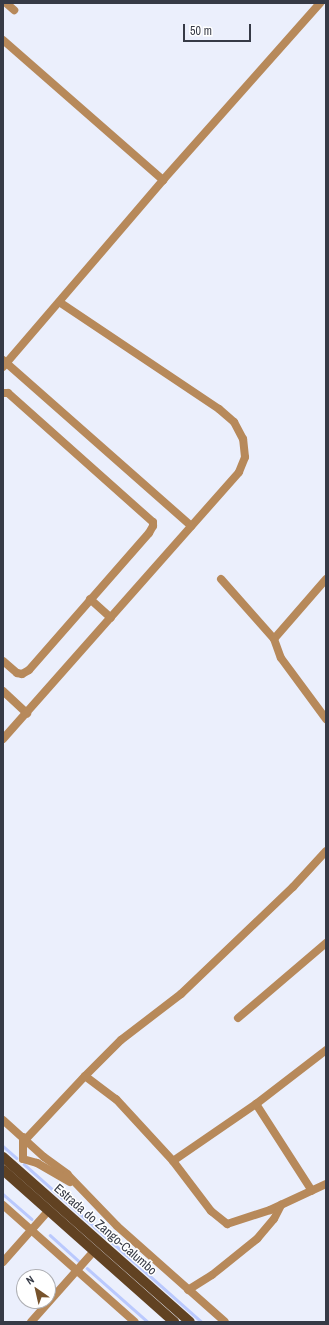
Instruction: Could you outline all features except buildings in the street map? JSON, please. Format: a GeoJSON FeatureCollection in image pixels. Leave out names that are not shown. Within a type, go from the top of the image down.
{"type":"FeatureCollection","features":[{"type":"Feature","properties":{"kind":"main road","name":"Estrada do Zango-Calumbo"},"geometry":{"type":"LineString","coordinates":[[3,1157],[19,1163],[190,1322]]}},
{"type":"Feature","properties":{"kind":"main road","name":"Estrada do Zango-Calumbo"},"geometry":{"type":"LineString","coordinates":[[3,1170],[174,1322]]}},
{"type":"Feature","properties":{"kind":"street"},"geometry":{"type":"LineString","coordinates":[[6,3],[14,10]]}},
{"type":"Feature","properties":{"kind":"street"},"geometry":{"type":"LineString","coordinates":[[192,526],[4,363],[59,302],[163,180],[320,3]]}},
{"type":"Feature","properties":{"kind":"street"},"geometry":{"type":"LineString","coordinates":[[3,40],[163,180]]}},
{"type":"Feature","properties":{"kind":"street"},"geometry":{"type":"LineString","coordinates":[[3,739],[239,472],[245,458],[243,439],[234,422],[219,409],[59,302]]}},
{"type":"Feature","properties":{"kind":"street"},"geometry":{"type":"LineString","coordinates":[[3,393],[8,393],[153,522],[149,533],[29,670],[22,674],[17,672],[3,660]]}},
{"type":"Feature","properties":{"kind":"street"},"geometry":{"type":"LineString","coordinates":[[221,578],[274,639],[281,658],[326,719]]}},
{"type":"Feature","properties":{"kind":"street"},"geometry":{"type":"LineString","coordinates":[[274,639],[326,579]]}},
{"type":"Feature","properties":{"kind":"street"},"geometry":{"type":"LineString","coordinates":[[90,599],[111,618]]}},
{"type":"Feature","properties":{"kind":"street"},"geometry":{"type":"LineString","coordinates":[[3,691],[27,713]]}},
{"type":"Feature","properties":{"kind":"street"},"geometry":{"type":"LineString","coordinates":[[19,1163],[24,1138],[85,1076],[121,1040],[181,994],[293,887],[326,851]]}},
{"type":"Feature","properties":{"kind":"street"},"geometry":{"type":"LineString","coordinates":[[238,1018],[326,943]]}},
{"type":"Feature","properties":{"kind":"street"},"geometry":{"type":"LineString","coordinates":[[173,1160],[256,1104],[326,1050]]}},
{"type":"Feature","properties":{"kind":"street"},"geometry":{"type":"LineString","coordinates":[[85,1076],[116,1099],[173,1160],[211,1211],[227,1224],[281,1205],[326,1184]]}},
{"type":"Feature","properties":{"kind":"street"},"geometry":{"type":"LineString","coordinates":[[256,1104],[312,1190]]}},
{"type":"Feature","properties":{"kind":"street"},"geometry":{"type":"LineString","coordinates":[[3,1120],[44,1157],[67,1174],[117,1226],[225,1322]]}},
{"type":"Feature","properties":{"kind":"street"},"geometry":{"type":"LineString","coordinates":[[19,1163],[44,1157]]}},
{"type":"Feature","properties":{"kind":"street"},"geometry":{"type":"LineString","coordinates":[[19,1163],[37,1163],[81,1188]]}},
{"type":"Feature","properties":{"kind":"street"},"geometry":{"type":"LineString","coordinates":[[3,1205],[135,1322]]}},
{"type":"Feature","properties":{"kind":"street"},"geometry":{"type":"LineString","coordinates":[[188,1290],[212,1275],[257,1239],[274,1219],[281,1205]]}},
{"type":"Feature","properties":{"kind":"street"},"geometry":{"type":"LineString","coordinates":[[3,1262],[49,1210]]}},
{"type":"Feature","properties":{"kind":"street"},"geometry":{"type":"LineString","coordinates":[[31,1322],[94,1251]]}},
{"type":"Feature","properties":{"kind":"waterway"},"geometry":{"type":"LineString","coordinates":[[3,1146],[17,1158]]}},
{"type":"Feature","properties":{"kind":"waterway"},"geometry":{"type":"LineString","coordinates":[[24,1164],[202,1322]]}},
{"type":"Feature","properties":{"kind":"waterway"},"geometry":{"type":"LineString","coordinates":[[3,1194],[32,1219]]}},
{"type":"Feature","properties":{"kind":"waterway"},"geometry":{"type":"LineString","coordinates":[[50,1235],[79,1261]]}},
{"type":"Feature","properties":{"kind":"waterway"},"geometry":{"type":"LineString","coordinates":[[87,1268],[148,1322]]}}]}
